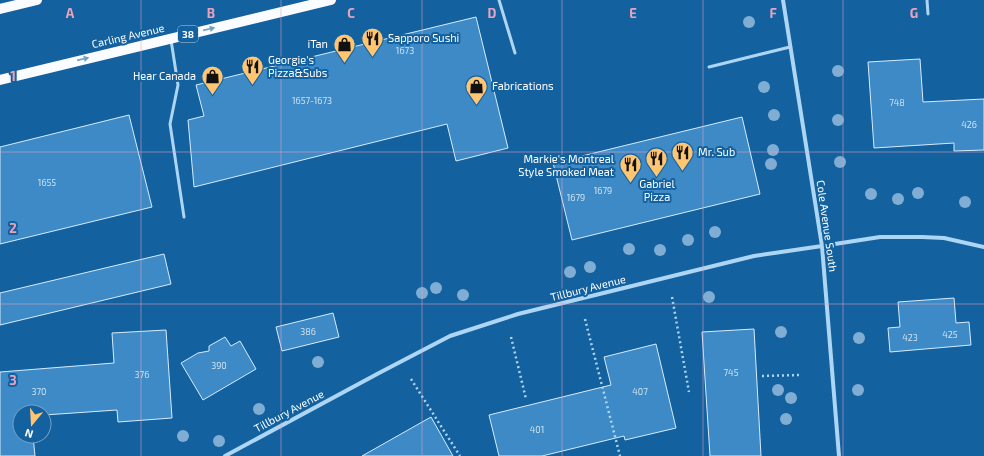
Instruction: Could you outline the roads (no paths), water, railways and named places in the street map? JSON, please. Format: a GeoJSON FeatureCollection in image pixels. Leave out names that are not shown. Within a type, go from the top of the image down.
{"type":"FeatureCollection","features":[{"type":"Feature","properties":{"kind":"main road"},"geometry":{"type":"LineString","coordinates":[[0,9],[37,0]]}},
{"type":"Feature","properties":{"kind":"main road","name":"Carling Avenue"},"geometry":{"type":"LineString","coordinates":[[0,80],[331,0]]}},
{"type":"Feature","properties":{"kind":"street","name":"Cole Avenue South"},"geometry":{"type":"LineString","coordinates":[[782,0],[822,246],[839,456]]}},
{"type":"Feature","properties":{"kind":"street","name":"Tillbury Avenue"},"geometry":{"type":"LineString","coordinates":[[225,456],[378,373],[450,336],[518,314],[754,256],[880,237],[922,236],[944,238],[984,247]]}},
{"type":"Feature","properties":{"kind":"lane"},"geometry":{"type":"LineString","coordinates":[[499,0],[514,53]]}},
{"type":"Feature","properties":{"kind":"lane"},"geometry":{"type":"LineString","coordinates":[[927,0],[928,14]]}},
{"type":"Feature","properties":{"kind":"lane"},"geometry":{"type":"LineString","coordinates":[[171,38],[178,85],[170,124],[184,217]]}},
{"type":"Feature","properties":{"kind":"lane"},"geometry":{"type":"LineString","coordinates":[[709,67],[790,47]]}},
{"type":"Feature","properties":{"kind":"place","name":"Sapporo Sushi"},"geometry":{"type":"Point","coordinates":[373,58]}},
{"type":"Feature","properties":{"kind":"place","name":"iTan"},"geometry":{"type":"Point","coordinates":[344,64]}},
{"type":"Feature","properties":{"kind":"place","name":"Georgie's Pizza&Subs"},"geometry":{"type":"Point","coordinates":[252,86]}},
{"type":"Feature","properties":{"kind":"place","name":"Hear Canada"},"geometry":{"type":"Point","coordinates":[212,96]}},
{"type":"Feature","properties":{"kind":"place","name":"Fabrications"},"geometry":{"type":"Point","coordinates":[476,106]}},
{"type":"Feature","properties":{"kind":"place","name":"Mr. Sub"},"geometry":{"type":"Point","coordinates":[683,172]}},
{"type":"Feature","properties":{"kind":"place","name":"Gabriel Pizza"},"geometry":{"type":"Point","coordinates":[657,178]}},
{"type":"Feature","properties":{"kind":"place","name":"Markie's Montreal Style Smoked Meat"},"geometry":{"type":"Point","coordinates":[630,184]}}]}
